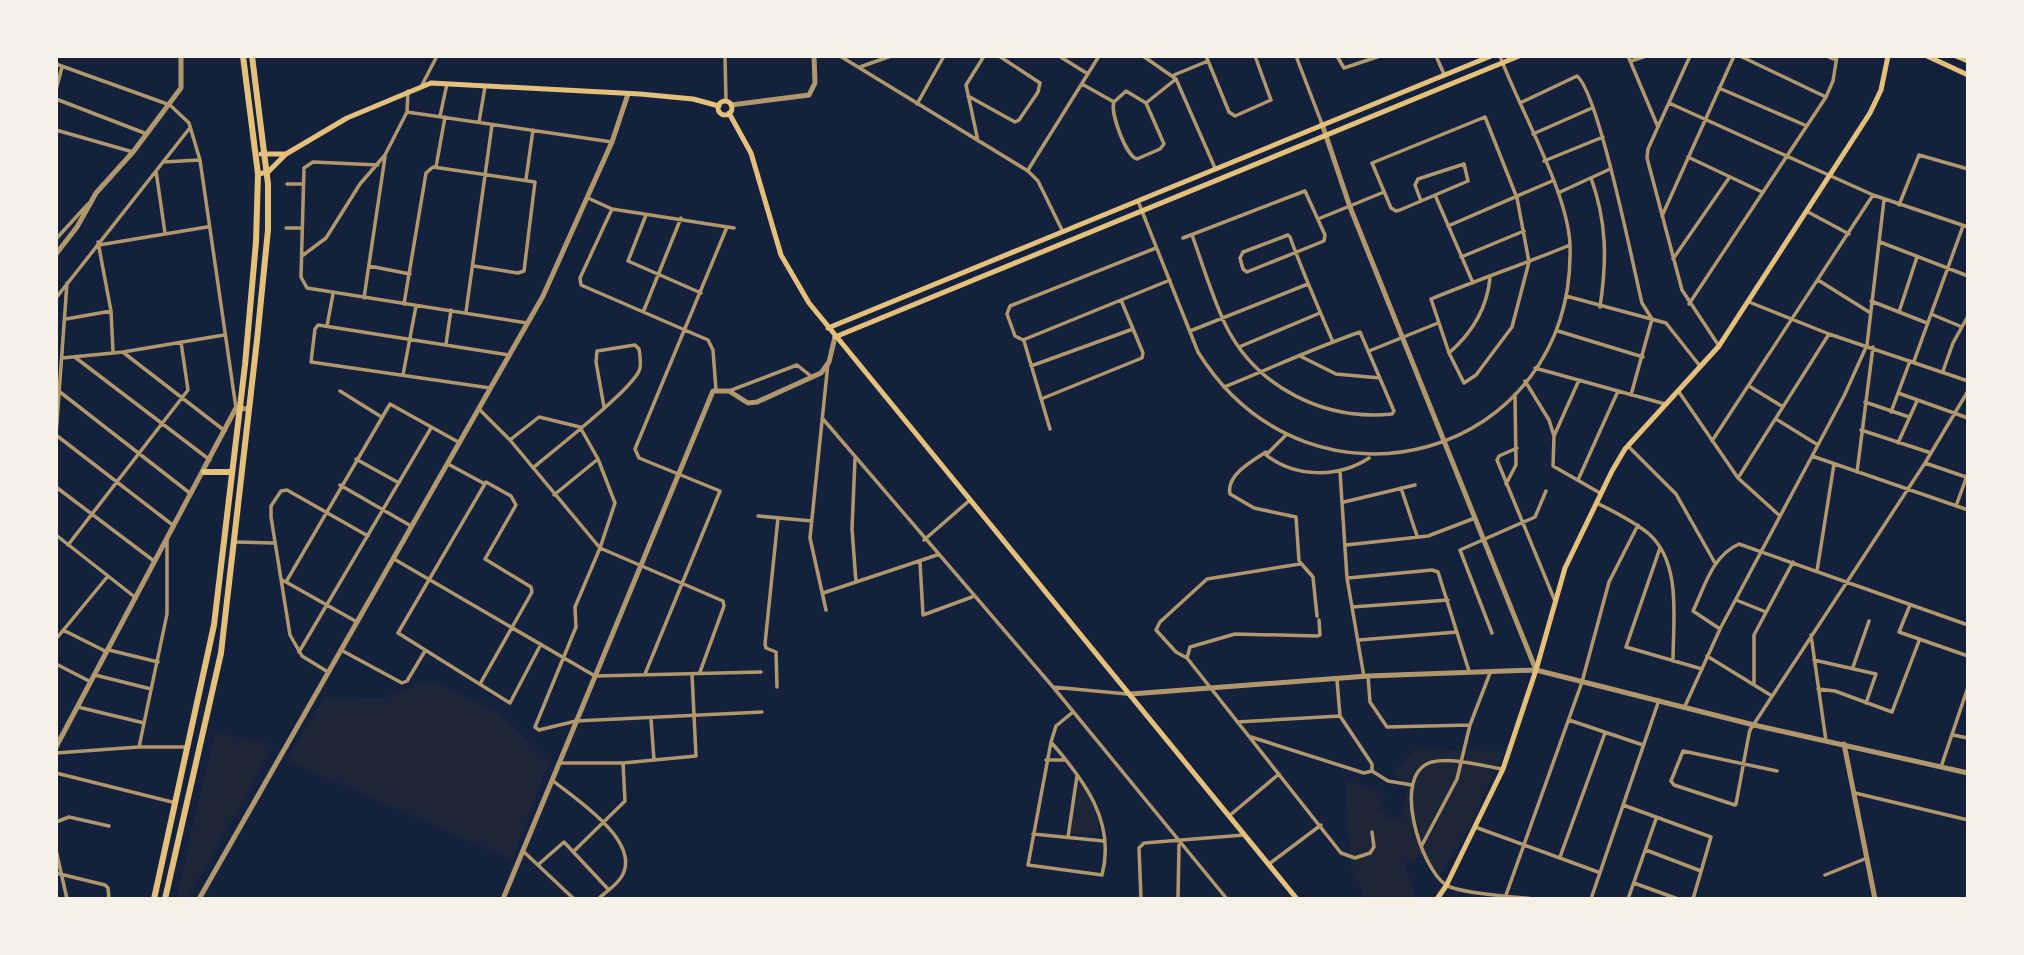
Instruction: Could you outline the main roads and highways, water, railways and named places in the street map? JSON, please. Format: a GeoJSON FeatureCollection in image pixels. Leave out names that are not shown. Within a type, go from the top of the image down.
{"type":"FeatureCollection","features":[{"type":"Feature","properties":{"kind":"main road"},"geometry":{"type":"LineString","coordinates":[[154,899],[214,625],[256,242],[257,155],[243,56]]}},
{"type":"Feature","properties":{"kind":"main road"},"geometry":{"type":"LineString","coordinates":[[165,899],[223,645],[268,230],[268,172],[252,56]]}},
{"type":"Feature","properties":{"kind":"main road"},"geometry":{"type":"LineString","coordinates":[[828,328],[1491,56]]}},
{"type":"Feature","properties":{"kind":"main road"},"geometry":{"type":"LineString","coordinates":[[835,337],[1502,59],[1519,56]]}},
{"type":"Feature","properties":{"kind":"main road"},"geometry":{"type":"LineString","coordinates":[[1438,898],[1503,769],[1570,554],[1595,502],[1628,446],[1702,369],[1749,302],[1831,177],[1877,100],[1888,56]]}},
{"type":"Feature","properties":{"kind":"main road"},"geometry":{"type":"LineString","coordinates":[[1927,56],[1968,75]]}},
{"type":"Feature","properties":{"kind":"main road"},"geometry":{"type":"LineString","coordinates":[[1956,56],[1968,61]]}},
{"type":"Feature","properties":{"kind":"main road"},"geometry":{"type":"LineString","coordinates":[[258,174],[268,172],[286,153],[347,118],[422,85],[486,85],[693,99],[719,106],[729,103],[729,113],[751,153],[781,255],[797,285],[835,337],[1297,899]]}},
{"type":"Feature","properties":{"kind":"main road"},"geometry":{"type":"LineString","coordinates":[[719,106],[721,113],[729,113]]}},
{"type":"Feature","properties":{"kind":"main road"},"geometry":{"type":"LineString","coordinates":[[257,155],[286,153]]}},
{"type":"Feature","properties":{"kind":"main road"},"geometry":{"type":"LineString","coordinates":[[975,266],[979,276]]}},
{"type":"Feature","properties":{"kind":"main road"},"geometry":{"type":"LineString","coordinates":[[929,285],[937,294]]}},
{"type":"Feature","properties":{"kind":"main road"},"geometry":{"type":"LineString","coordinates":[[929,285],[930,297]]}},
{"type":"Feature","properties":{"kind":"main road"},"geometry":{"type":"LineString","coordinates":[[204,471],[231,472]]}},
{"type":"Feature","properties":{"kind":"main road"},"geometry":{"type":"LineString","coordinates":[[188,747],[200,749]]}}]}
